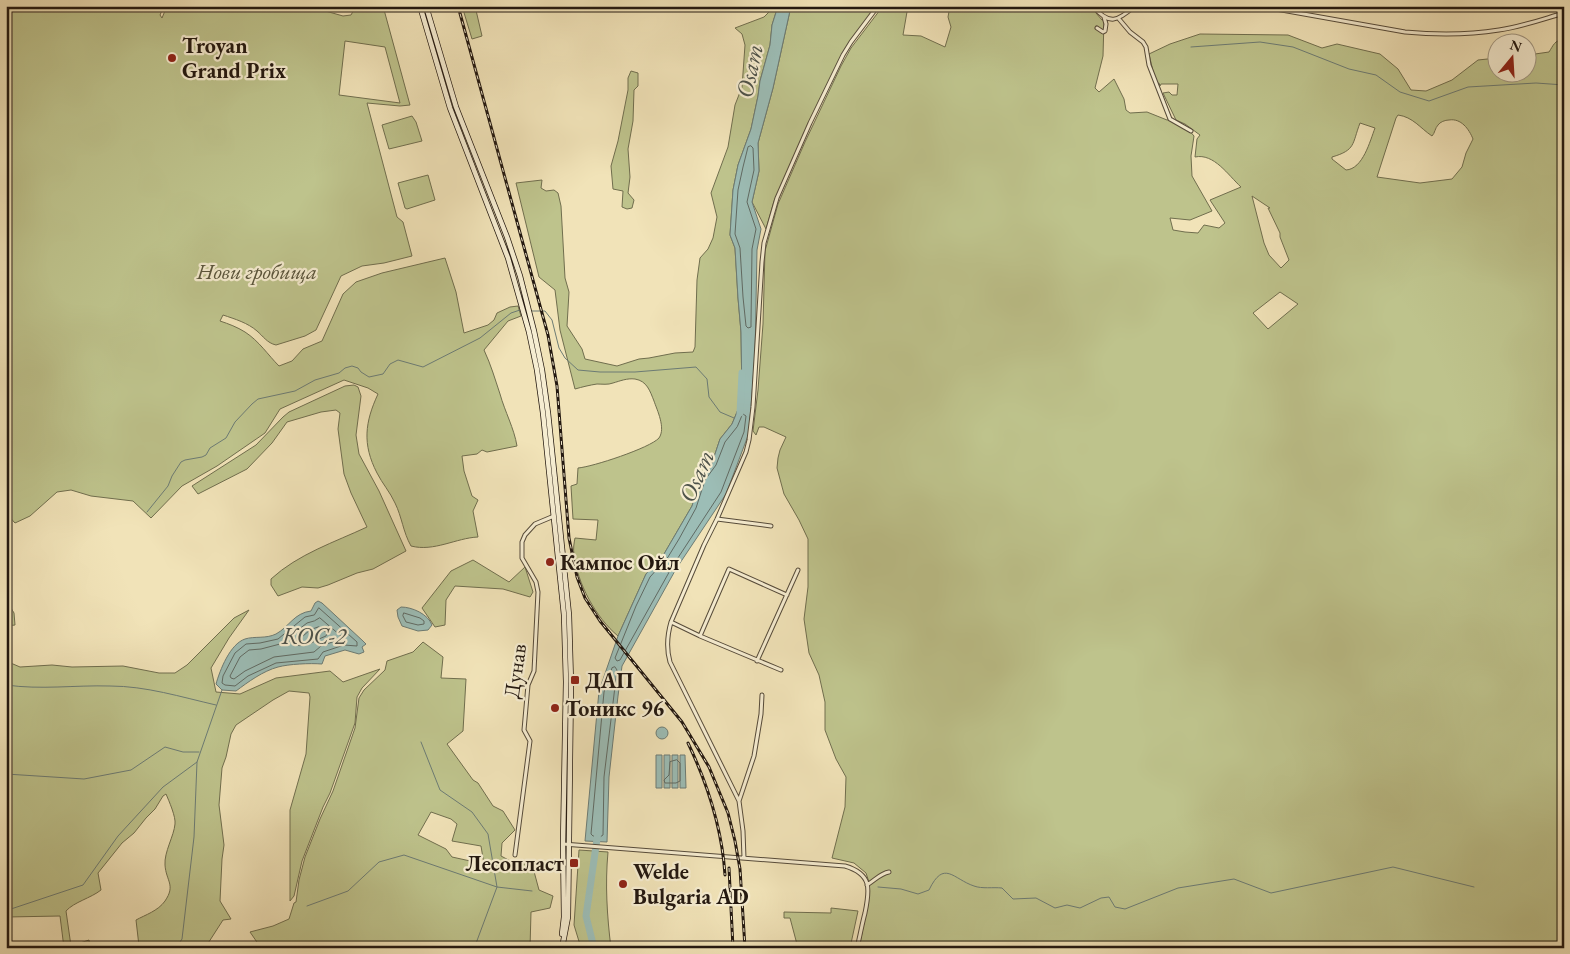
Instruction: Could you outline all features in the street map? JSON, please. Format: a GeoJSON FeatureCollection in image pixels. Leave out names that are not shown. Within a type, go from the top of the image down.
{"type":"FeatureCollection","features":[{"type":"Feature","properties":{"kind":"main road"},"geometry":{"type":"LineString","coordinates":[[420,6],[450,108],[501,239],[526,322],[537,370],[557,515]]}},
{"type":"Feature","properties":{"kind":"main road"},"geometry":{"type":"LineString","coordinates":[[426,6],[456,106],[507,237],[527,303],[542,370],[548,413],[557,515],[566,647],[568,917],[562,948]]}},
{"type":"Feature","properties":{"kind":"street"},"geometry":{"type":"LineString","coordinates":[[744,858],[739,801],[670,662],[667,649],[667,634],[746,452],[753,407],[764,243],[777,198],[831,79],[851,42],[878,6]]}},
{"type":"Feature","properties":{"kind":"street"},"geometry":{"type":"LineString","coordinates":[[1093,6],[1104,17],[1106,24],[1105,31],[1102,32],[1097,28]]}},
{"type":"Feature","properties":{"kind":"street"},"geometry":{"type":"LineString","coordinates":[[1119,19],[1135,6]]}},
{"type":"Feature","properties":{"kind":"street"},"geometry":{"type":"LineString","coordinates":[[1260,6],[1405,32],[1428,34],[1458,34],[1501,30],[1564,13]]}},
{"type":"Feature","properties":{"kind":"street"},"geometry":{"type":"LineString","coordinates":[[1104,17],[1119,19],[1130,32],[1143,42],[1146,47],[1149,65],[1170,119],[1191,131]]}},
{"type":"Feature","properties":{"kind":"street","name":"Дунав"},"geometry":{"type":"LineString","coordinates":[[515,855],[530,741],[524,730],[528,685],[534,671],[538,611],[536,582],[522,558],[522,542],[525,535],[535,524],[557,515]]}},
{"type":"Feature","properties":{"kind":"street"},"geometry":{"type":"LineString","coordinates":[[717,519],[771,526]]}},
{"type":"Feature","properties":{"kind":"street"},"geometry":{"type":"LineString","coordinates":[[700,636],[729,569],[787,595]]}},
{"type":"Feature","properties":{"kind":"street"},"geometry":{"type":"LineString","coordinates":[[758,660],[798,570]]}},
{"type":"Feature","properties":{"kind":"street"},"geometry":{"type":"LineString","coordinates":[[671,622],[781,670]]}},
{"type":"Feature","properties":{"kind":"street"},"geometry":{"type":"LineString","coordinates":[[739,801],[754,756],[762,695]]}},
{"type":"Feature","properties":{"kind":"street"},"geometry":{"type":"LineString","coordinates":[[566,844],[608,846],[853,868],[861,874],[869,890],[857,948]]}},
{"type":"Feature","properties":{"kind":"street"},"geometry":{"type":"LineString","coordinates":[[867,885],[883,873],[889,872]]}},
{"type":"Feature","properties":{"kind":"green space","name":"Нови гробища"},"geometry":{"type":"Polygon","coordinates":[[[6,6],[164,6],[160,15],[162,18],[167,6],[315,6],[315,8],[343,16],[351,15],[356,6],[383,6],[410,105],[367,103],[397,217],[403,222],[412,256],[362,266],[341,276],[316,330],[305,336],[276,345],[270,343],[253,328],[241,322],[223,315],[220,321],[245,332],[279,366],[292,361],[303,349],[322,341],[343,294],[356,282],[382,273],[445,258],[456,292],[464,333],[488,325],[494,320],[497,313],[510,307],[518,306],[521,316],[508,321],[484,350],[512,426],[517,446],[487,452],[482,450],[477,454],[462,456],[464,471],[472,496],[478,500],[473,511],[478,537],[437,546],[411,546],[395,503],[372,462],[367,443],[370,414],[378,394],[368,388],[344,380],[280,409],[265,433],[217,466],[182,486],[151,518],[133,501],[91,496],[71,490],[57,492],[30,516],[15,523],[6,513],[6,6]],[[345,41],[339,95],[400,103],[385,47],[345,41]]]}},
{"type":"Feature","properties":{"kind":"green space"},"geometry":{"type":"Polygon","coordinates":[[[462,6],[475,6],[482,36],[472,39],[462,6]]]}},
{"type":"Feature","properties":{"kind":"green space"},"geometry":{"type":"Polygon","coordinates":[[[775,6],[778,6],[772,25],[770,45],[760,81],[751,129],[738,165],[733,190],[730,235],[735,248],[741,332],[742,400],[732,424],[720,439],[712,463],[701,478],[692,506],[664,554],[646,574],[618,636],[595,610],[579,577],[574,552],[575,538],[596,540],[598,520],[573,519],[571,486],[577,484],[578,468],[620,456],[654,442],[661,434],[660,419],[649,390],[639,380],[626,379],[609,384],[597,384],[575,389],[560,330],[555,290],[539,277],[516,183],[542,180],[541,188],[546,191],[554,190],[558,193],[561,206],[565,278],[569,292],[567,326],[582,349],[585,359],[617,366],[639,359],[693,352],[695,347],[697,280],[700,258],[708,249],[713,238],[717,217],[711,193],[728,147],[735,105],[742,87],[745,45],[742,34],[735,28],[764,17],[775,6]]]}},
{"type":"Feature","properties":{"kind":"green space"},"geometry":{"type":"Polygon","coordinates":[[[791,6],[878,6],[843,56],[774,201],[766,229],[752,202],[759,171],[758,143],[773,88],[791,6]]]}},
{"type":"Feature","properties":{"kind":"green space"},"geometry":{"type":"Polygon","coordinates":[[[883,6],[908,6],[903,35],[921,36],[945,47],[951,27],[948,17],[950,6],[1090,6],[1104,20],[1103,56],[1095,88],[1099,92],[1114,79],[1124,99],[1126,110],[1130,113],[1147,112],[1167,120],[1172,119],[1187,128],[1194,136],[1191,156],[1192,176],[1212,211],[1190,220],[1170,218],[1173,230],[1198,233],[1204,225],[1219,228],[1225,223],[1210,200],[1241,187],[1226,171],[1208,158],[1195,157],[1197,139],[1200,135],[1176,120],[1163,93],[1169,92],[1172,95],[1177,95],[1178,84],[1161,84],[1160,86],[1159,83],[1156,84],[1149,54],[1170,44],[1200,34],[1288,35],[1322,48],[1337,44],[1380,54],[1398,69],[1411,90],[1426,91],[1452,80],[1478,60],[1488,59],[1488,82],[1538,82],[1538,54],[1549,52],[1556,42],[1564,40],[1564,948],[859,948],[867,908],[869,882],[866,873],[854,863],[832,858],[845,807],[846,777],[836,759],[825,730],[825,702],[819,675],[809,653],[804,619],[808,587],[808,539],[784,494],[777,468],[780,450],[786,437],[764,427],[759,427],[756,435],[753,431],[763,324],[765,251],[778,204],[851,48],[883,6]],[[1398,115],[1377,177],[1420,183],[1452,179],[1462,167],[1473,139],[1464,125],[1453,120],[1444,121],[1437,126],[1432,136],[1408,118],[1398,115]],[[1360,123],[1349,149],[1332,157],[1346,170],[1357,165],[1361,160],[1375,128],[1360,123]],[[1252,196],[1264,243],[1269,255],[1281,268],[1289,260],[1280,233],[1268,208],[1270,208],[1252,196]],[[1280,292],[1253,313],[1268,329],[1298,304],[1280,292]]]}},
{"type":"Feature","properties":{"kind":"green space"},"geometry":{"type":"Polygon","coordinates":[[[631,71],[638,73],[638,86],[634,90],[633,121],[628,149],[630,177],[628,193],[634,200],[632,208],[627,209],[622,207],[623,191],[613,189],[611,166],[618,141],[628,90],[628,78],[631,71]]]}},
{"type":"Feature","properties":{"kind":"green space"},"geometry":{"type":"Polygon","coordinates":[[[412,116],[422,141],[389,149],[382,125],[412,116]]]}},
{"type":"Feature","properties":{"kind":"green space"},"geometry":{"type":"Polygon","coordinates":[[[428,175],[435,200],[405,208],[398,183],[428,175]]]}},
{"type":"Feature","properties":{"kind":"green space"},"geometry":{"type":"Polygon","coordinates":[[[354,385],[358,387],[361,396],[356,435],[359,454],[379,491],[406,551],[373,569],[357,573],[328,585],[318,588],[302,587],[278,596],[271,585],[271,579],[282,570],[317,549],[367,527],[344,474],[338,429],[340,413],[336,410],[321,412],[287,422],[272,443],[247,469],[198,494],[192,486],[256,445],[289,412],[345,386],[354,385]]]}},
{"type":"Feature","properties":{"kind":"green space"},"geometry":{"type":"Polygon","coordinates":[[[473,560],[509,582],[525,567],[533,592],[530,597],[503,589],[455,586],[446,600],[445,625],[435,627],[422,608],[451,571],[473,560]]]}},
{"type":"Feature","properties":{"kind":"green space"},"geometry":{"type":"Polygon","coordinates":[[[6,606],[11,608],[14,613],[15,625],[6,626],[6,606]]]}},
{"type":"Feature","properties":{"kind":"green space"},"geometry":{"type":"Polygon","coordinates":[[[249,610],[211,668],[216,692],[240,694],[276,678],[330,671],[343,682],[380,669],[362,688],[357,697],[355,723],[330,793],[302,861],[294,896],[290,901],[290,810],[306,754],[310,697],[309,693],[289,691],[236,725],[231,734],[222,768],[219,805],[224,845],[220,901],[231,919],[223,920],[205,948],[136,948],[139,946],[136,920],[159,907],[165,901],[170,891],[165,860],[175,821],[166,794],[98,873],[101,890],[73,905],[66,911],[71,946],[89,940],[90,948],[64,948],[60,916],[7,917],[6,948],[6,661],[20,667],[52,665],[72,667],[123,666],[159,673],[175,673],[187,665],[234,618],[249,610]]]}},
{"type":"Feature","properties":{"kind":"green space"},"geometry":{"type":"Polygon","coordinates":[[[423,642],[443,657],[441,678],[466,679],[463,731],[447,744],[473,780],[478,783],[493,806],[503,811],[515,830],[502,843],[501,856],[516,864],[532,864],[539,890],[553,896],[550,908],[531,912],[530,948],[261,948],[250,932],[273,926],[289,919],[296,902],[305,857],[333,791],[355,728],[359,698],[364,690],[385,670],[387,661],[413,652],[423,642]],[[431,812],[418,835],[446,849],[452,857],[484,864],[481,846],[452,841],[457,824],[451,819],[431,812]]]}},
{"type":"Feature","properties":{"kind":"green space"},"geometry":{"type":"Polygon","coordinates":[[[579,850],[608,852],[607,900],[611,948],[581,948],[574,925],[579,850]]]}},
{"type":"Feature","properties":{"kind":"green space"},"geometry":{"type":"Polygon","coordinates":[[[831,908],[858,911],[850,948],[798,948],[790,918],[784,918],[784,912],[831,913],[831,908]]]}},
{"type":"Feature","properties":{"kind":"water"},"geometry":{"type":"Polygon","coordinates":[[[778,6],[791,6],[773,88],[758,143],[759,171],[752,202],[761,229],[757,250],[755,355],[749,433],[726,494],[676,569],[622,666],[609,777],[607,842],[585,841],[599,691],[618,636],[646,574],[664,554],[692,506],[701,478],[712,463],[720,439],[732,424],[742,400],[741,332],[735,248],[730,235],[733,190],[738,165],[751,129],[760,81],[770,45],[772,25],[778,6]]]}},
{"type":"Feature","properties":{"kind":"water","name":"КОС-2"},"geometry":{"type":"Polygon","coordinates":[[[318,601],[366,644],[362,647],[364,652],[359,654],[345,650],[325,656],[322,664],[278,667],[261,674],[236,691],[222,690],[216,684],[226,658],[235,646],[245,639],[276,634],[300,614],[311,611],[318,601]]]}},
{"type":"Feature","properties":{"kind":"water"},"geometry":{"type":"Polygon","coordinates":[[[401,607],[419,612],[432,625],[428,630],[418,631],[402,626],[397,610],[401,607]]]}},
{"type":"Feature","properties":{"kind":"water"},"geometry":{"type":"Polygon","coordinates":[[[660,727],[664,727],[668,733],[664,739],[660,739],[656,735],[656,731],[660,727]]]}},
{"type":"Feature","properties":{"kind":"water"},"geometry":{"type":"Polygon","coordinates":[[[656,755],[662,755],[662,788],[656,788],[656,755]]]}},
{"type":"Feature","properties":{"kind":"water"},"geometry":{"type":"Polygon","coordinates":[[[664,755],[670,755],[670,788],[664,788],[664,755]]]}},
{"type":"Feature","properties":{"kind":"water"},"geometry":{"type":"Polygon","coordinates":[[[672,755],[678,755],[678,788],[672,788],[672,755]]]}},
{"type":"Feature","properties":{"kind":"water"},"geometry":{"type":"Polygon","coordinates":[[[680,755],[685,755],[686,788],[680,788],[680,755]]]}},
{"type":"Feature","properties":{"kind":"waterway"},"geometry":{"type":"LineString","coordinates":[[1191,47],[1260,42],[1293,47],[1349,69],[1376,75],[1400,92],[1429,101],[1468,87],[1536,83],[1564,85]]}},
{"type":"Feature","properties":{"kind":"waterway"},"geometry":{"type":"LineString","coordinates":[[147,512],[168,486],[181,462],[206,455],[210,448],[226,438],[235,422],[258,399],[295,391],[315,380],[339,373],[345,368],[352,366],[358,368],[369,377],[383,374],[390,364],[398,360],[423,367],[480,338],[511,313],[520,310]]}},
{"type":"Feature","properties":{"kind":"waterway"},"geometry":{"type":"LineString","coordinates":[[532,311],[545,311],[552,320],[559,348],[565,358],[578,370],[635,372],[696,367],[707,379],[709,397],[720,412],[734,418]]}},
{"type":"Feature","properties":{"kind":"waterway","name":"Osam"},"geometry":{"type":"LineString","coordinates":[[740,413],[742,373]]}},
{"type":"Feature","properties":{"kind":"waterway"},"geometry":{"type":"LineString","coordinates":[[6,685],[32,687],[123,686],[163,692],[216,705]]}},
{"type":"Feature","properties":{"kind":"waterway"},"geometry":{"type":"LineString","coordinates":[[176,948],[182,939],[194,837],[197,762],[222,690]]}},
{"type":"Feature","properties":{"kind":"waterway"},"geometry":{"type":"LineString","coordinates":[[307,906],[348,891],[379,862],[404,855],[497,887],[488,834],[472,812],[440,790],[421,742]]}},
{"type":"Feature","properties":{"kind":"waterway"},"geometry":{"type":"LineString","coordinates":[[6,774],[84,779],[131,770],[165,747],[183,752],[199,752]]}},
{"type":"Feature","properties":{"kind":"waterway"},"geometry":{"type":"LineString","coordinates":[[11,909],[83,885],[118,836],[163,787],[197,762]]}},
{"type":"Feature","properties":{"kind":"waterway","name":"Osam"},"geometry":{"type":"LineString","coordinates":[[594,948],[586,916],[598,832]]}},
{"type":"Feature","properties":{"kind":"waterway"},"geometry":{"type":"LineString","coordinates":[[878,887],[901,889],[918,894],[929,890],[939,875],[944,873],[977,887],[1002,888],[1013,899],[1036,898],[1055,908],[1067,905],[1080,908],[1101,898],[1109,897],[1115,907],[1125,909],[1178,888],[1234,879],[1271,893],[1393,867],[1474,887]]}},
{"type":"Feature","properties":{"kind":"waterway"},"geometry":{"type":"LineString","coordinates":[[470,948],[475,946],[497,887],[532,891]]}},
{"type":"Feature","properties":{"kind":"railway"},"geometry":{"type":"LineString","coordinates":[[458,6],[548,335],[557,386],[569,538],[577,577],[585,598],[600,621],[682,722],[709,767],[728,813],[735,841],[740,869],[745,948]]}},
{"type":"Feature","properties":{"kind":"railway"},"geometry":{"type":"LineString","coordinates":[[688,743],[713,807],[721,840],[725,875]]}},
{"type":"Feature","properties":{"kind":"railway"},"geometry":{"type":"LineString","coordinates":[[729,868],[733,948]]}},
{"type":"Feature","properties":{"kind":"place","name":"Troyan Grand Prix"},"geometry":{"type":"Point","coordinates":[172,58]}},
{"type":"Feature","properties":{"kind":"place","name":"Кампос Ойл"},"geometry":{"type":"Point","coordinates":[550,562]}},
{"type":"Feature","properties":{"kind":"place","name":"ДАП"},"geometry":{"type":"Point","coordinates":[575,680]}},
{"type":"Feature","properties":{"kind":"place","name":"Тоникс 96"},"geometry":{"type":"Point","coordinates":[555,708]}},
{"type":"Feature","properties":{"kind":"place","name":"Лесопласт"},"geometry":{"type":"Point","coordinates":[574,863]}},
{"type":"Feature","properties":{"kind":"place","name":"Welde Bulgaria AD"},"geometry":{"type":"Point","coordinates":[623,884]}}]}
